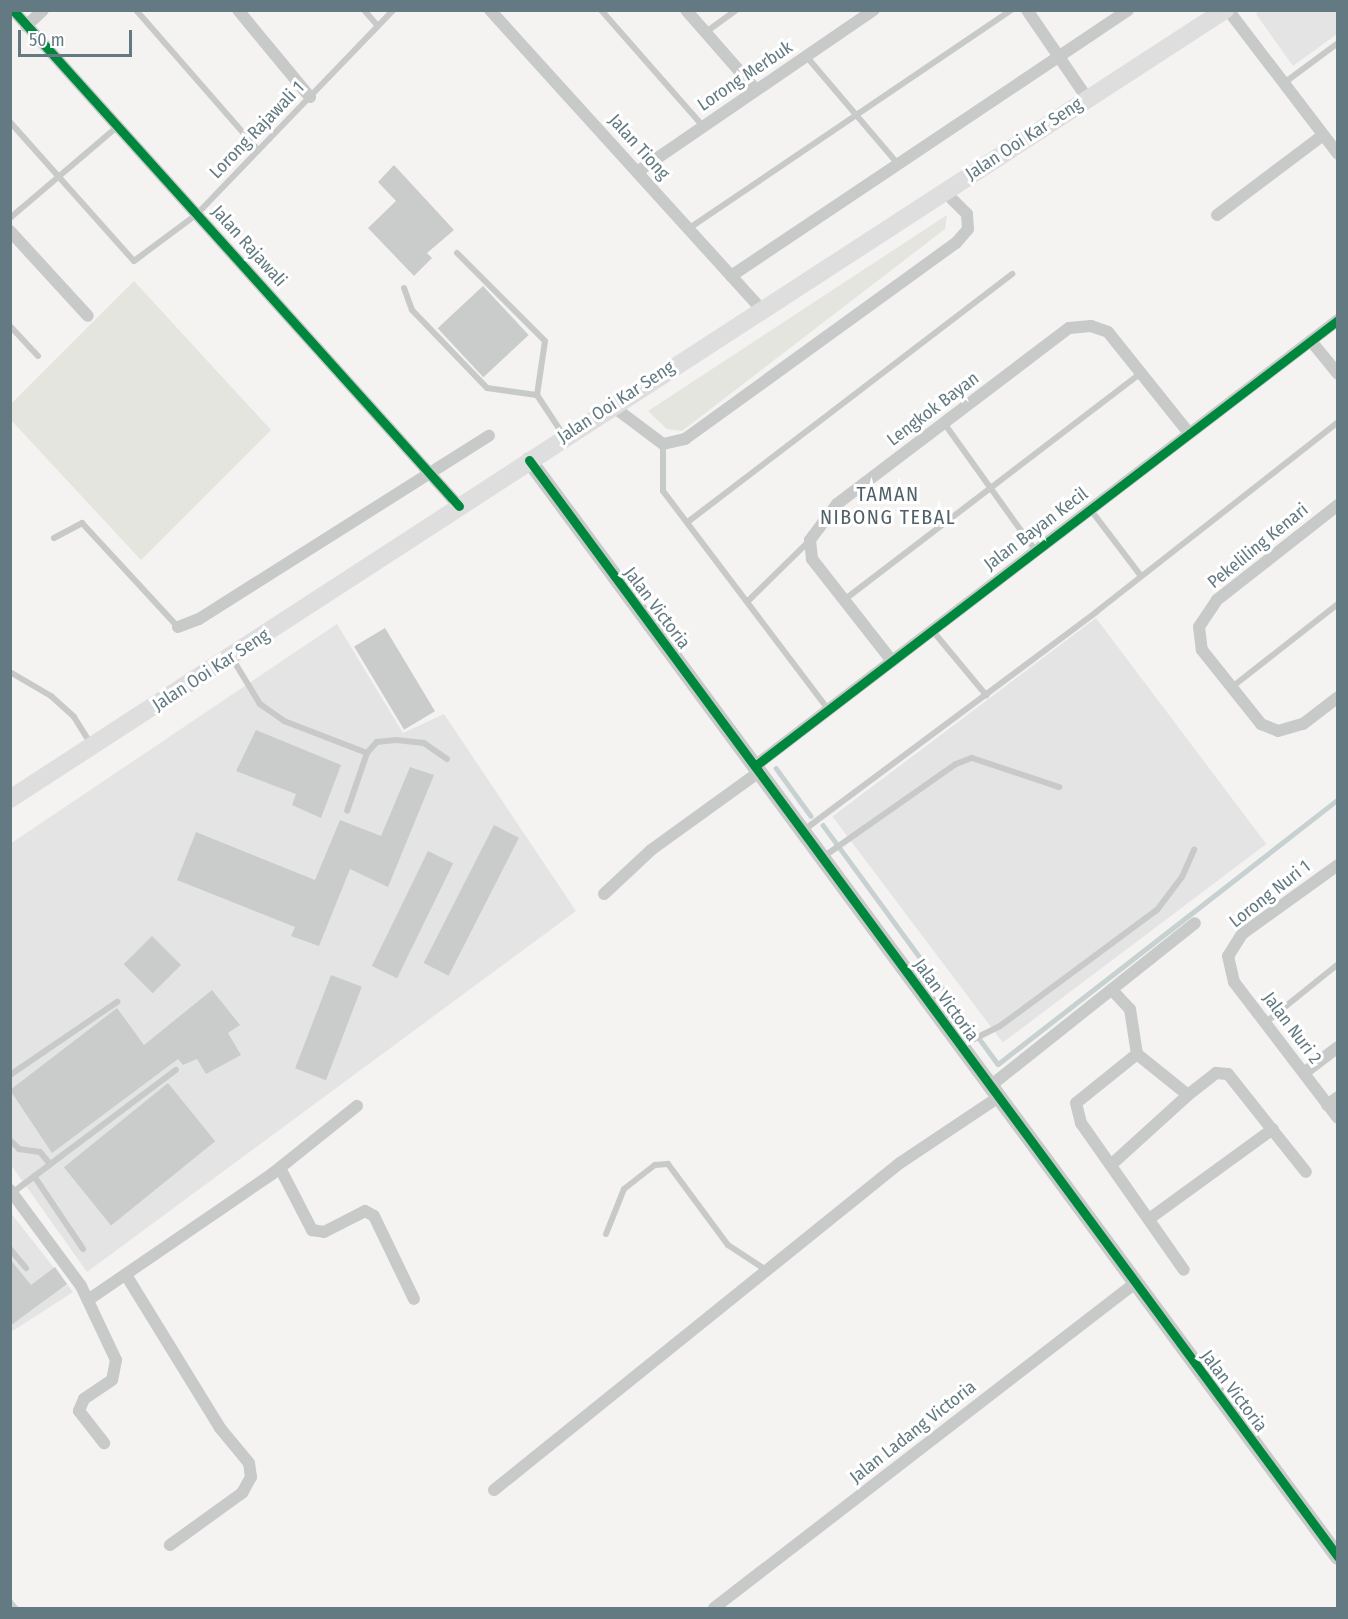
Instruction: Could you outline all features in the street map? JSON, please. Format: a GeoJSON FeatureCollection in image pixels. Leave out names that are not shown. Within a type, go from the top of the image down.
{"type":"FeatureCollection","features":[{"type":"Feature","properties":{"kind":"main road","name":"Jalan Ooi Kar Seng"},"geometry":{"type":"LineString","coordinates":[[10,799],[231,657],[760,308],[1226,10]]}},
{"type":"Feature","properties":{"kind":"street"},"geometry":{"type":"LineString","coordinates":[[26,26],[43,10]]}},
{"type":"Feature","properties":{"kind":"street"},"geometry":{"type":"LineString","coordinates":[[238,10],[310,97]]}},
{"type":"Feature","properties":{"kind":"street","name":"Jalan Tiong"},"geometry":{"type":"LineString","coordinates":[[490,10],[760,308]]}},
{"type":"Feature","properties":{"kind":"street"},"geometry":{"type":"LineString","coordinates":[[686,10],[756,90]]}},
{"type":"Feature","properties":{"kind":"street","name":"Lorong Merbuk"},"geometry":{"type":"LineString","coordinates":[[637,172],[874,10]]}},
{"type":"Feature","properties":{"kind":"street"},"geometry":{"type":"LineString","coordinates":[[1027,10],[1087,98]]}},
{"type":"Feature","properties":{"kind":"street"},"geometry":{"type":"LineString","coordinates":[[731,276],[1128,10]]}},
{"type":"Feature","properties":{"kind":"street"},"geometry":{"type":"LineString","coordinates":[[1226,10],[1338,154]]}},
{"type":"Feature","properties":{"kind":"street","name":"Jalan Rajawali"},"geometry":{"type":"LineString","coordinates":[[12,11],[433,474],[459,506]]}},
{"type":"Feature","properties":{"kind":"street"},"geometry":{"type":"LineString","coordinates":[[1217,215],[1323,135]]}},
{"type":"Feature","properties":{"kind":"street"},"geometry":{"type":"LineString","coordinates":[[611,405],[663,444],[685,439],[956,243],[968,229],[967,214],[944,191]]}},
{"type":"Feature","properties":{"kind":"street"},"geometry":{"type":"LineString","coordinates":[[10,231],[88,316]]}},
{"type":"Feature","properties":{"kind":"street","name":"Jalan Bayan Kecil"},"geometry":{"type":"LineString","coordinates":[[604,894],[651,850],[757,769],[828,709],[1338,320]]}},
{"type":"Feature","properties":{"kind":"street","name":"Lengkok Bayan"},"geometry":{"type":"LineString","coordinates":[[810,540],[837,504],[1069,328],[1091,326],[1108,332],[1190,434]]}},
{"type":"Feature","properties":{"kind":"street"},"geometry":{"type":"LineString","coordinates":[[1311,340],[1338,374]]}},
{"type":"Feature","properties":{"kind":"street"},"geometry":{"type":"LineString","coordinates":[[178,627],[199,619],[433,474],[489,436]]}},
{"type":"Feature","properties":{"kind":"street","name":"Jalan Victoria"},"geometry":{"type":"LineString","coordinates":[[530,460],[803,831],[828,854],[965,1043],[993,1093],[1338,1557]]}},
{"type":"Feature","properties":{"kind":"street","name":"Pekeliling Kenari"},"geometry":{"type":"LineString","coordinates":[[1338,505],[1216,600],[1199,627],[1203,650],[1261,724],[1278,731],[1303,724],[1338,697]]}},
{"type":"Feature","properties":{"kind":"street"},"geometry":{"type":"LineString","coordinates":[[810,540],[812,558],[892,661]]}},
{"type":"Feature","properties":{"kind":"street","name":"Lorong Nuri 1"},"geometry":{"type":"LineString","coordinates":[[1228,956],[1242,934],[1338,865]]}},
{"type":"Feature","properties":{"kind":"street"},"geometry":{"type":"LineString","coordinates":[[494,1490],[900,1163],[993,1093],[1112,990],[1195,923]]}},
{"type":"Feature","properties":{"kind":"street","name":"Jalan Nuri 2"},"geometry":{"type":"LineString","coordinates":[[1228,956],[1234,982],[1338,1118]]}},
{"type":"Feature","properties":{"kind":"street"},"geometry":{"type":"LineString","coordinates":[[1112,990],[1130,1009],[1137,1054],[1188,1095]]}},
{"type":"Feature","properties":{"kind":"street"},"geometry":{"type":"LineString","coordinates":[[1304,1073],[1338,1047]]}},
{"type":"Feature","properties":{"kind":"street"},"geometry":{"type":"LineString","coordinates":[[1137,1054],[1076,1103],[1081,1123],[1112,1164],[1184,1270]]}},
{"type":"Feature","properties":{"kind":"street"},"geometry":{"type":"LineString","coordinates":[[1112,1164],[1188,1095],[1216,1073],[1228,1074],[1306,1172]]}},
{"type":"Feature","properties":{"kind":"street"},"geometry":{"type":"LineString","coordinates":[[1327,1105],[1338,1097]]}},
{"type":"Feature","properties":{"kind":"street"},"geometry":{"type":"LineString","coordinates":[[87,1300],[280,1168],[357,1106]]}},
{"type":"Feature","properties":{"kind":"street"},"geometry":{"type":"LineString","coordinates":[[1149,1219],[1273,1129]]}},
{"type":"Feature","properties":{"kind":"street"},"geometry":{"type":"LineString","coordinates":[[280,1168],[312,1230],[324,1232],[365,1211],[374,1216],[414,1299]]}},
{"type":"Feature","properties":{"kind":"street"},"geometry":{"type":"LineString","coordinates":[[11,1194],[87,1300],[116,1360],[112,1380],[84,1399],[80,1411],[104,1443]]}},
{"type":"Feature","properties":{"kind":"street"},"geometry":{"type":"LineString","coordinates":[[126,1275],[220,1428],[249,1463],[251,1477],[242,1493],[170,1545]]}},
{"type":"Feature","properties":{"kind":"street","name":"Jalan Ladang Victoria"},"geometry":{"type":"LineString","coordinates":[[714,1608],[1134,1284]]}},
{"type":"Feature","properties":{"kind":"lane"},"geometry":{"type":"LineString","coordinates":[[136,10],[258,150]]}},
{"type":"Feature","properties":{"kind":"lane"},"geometry":{"type":"LineString","coordinates":[[364,10],[378,26]]}},
{"type":"Feature","properties":{"kind":"lane","name":"Lorong Rajawali 1"},"geometry":{"type":"LineString","coordinates":[[58,175],[134,261],[197,214],[393,10]]}},
{"type":"Feature","properties":{"kind":"lane"},"geometry":{"type":"LineString","coordinates":[[601,10],[703,126]]}},
{"type":"Feature","properties":{"kind":"lane"},"geometry":{"type":"LineString","coordinates":[[705,32],[736,10]]}},
{"type":"Feature","properties":{"kind":"lane"},"geometry":{"type":"LineString","coordinates":[[688,229],[1011,10]]}},
{"type":"Feature","properties":{"kind":"lane"},"geometry":{"type":"LineString","coordinates":[[1284,84],[1338,43]]}},
{"type":"Feature","properties":{"kind":"lane"},"geometry":{"type":"LineString","coordinates":[[806,56],[898,164]]}},
{"type":"Feature","properties":{"kind":"lane"},"geometry":{"type":"LineString","coordinates":[[10,122],[58,175]]}},
{"type":"Feature","properties":{"kind":"lane"},"geometry":{"type":"LineString","coordinates":[[10,218],[118,126]]}},
{"type":"Feature","properties":{"kind":"lane"},"geometry":{"type":"LineString","coordinates":[[457,253],[545,341],[537,395],[564,437]]}},
{"type":"Feature","properties":{"kind":"lane"},"geometry":{"type":"LineString","coordinates":[[689,521],[1012,274]]}},
{"type":"Feature","properties":{"kind":"lane"},"geometry":{"type":"LineString","coordinates":[[404,288],[412,310],[487,388],[537,395]]}},
{"type":"Feature","properties":{"kind":"lane"},"geometry":{"type":"LineString","coordinates":[[10,326],[38,356]]}},
{"type":"Feature","properties":{"kind":"lane"},"geometry":{"type":"LineString","coordinates":[[844,600],[989,486],[1141,373]]}},
{"type":"Feature","properties":{"kind":"lane"},"geometry":{"type":"LineString","coordinates":[[803,831],[986,695],[1338,422]]}},
{"type":"Feature","properties":{"kind":"lane"},"geometry":{"type":"LineString","coordinates":[[944,423],[1035,550]]}},
{"type":"Feature","properties":{"kind":"lane"},"geometry":{"type":"LineString","coordinates":[[663,444],[663,491],[689,521],[828,709]]}},
{"type":"Feature","properties":{"kind":"lane"},"geometry":{"type":"LineString","coordinates":[[1089,509],[1141,576]]}},
{"type":"Feature","properties":{"kind":"lane"},"geometry":{"type":"LineString","coordinates":[[54,538],[82,523],[178,627]]}},
{"type":"Feature","properties":{"kind":"lane"},"geometry":{"type":"LineString","coordinates":[[748,601],[810,540]]}},
{"type":"Feature","properties":{"kind":"lane"},"geometry":{"type":"LineString","coordinates":[[1232,687],[1338,604]]}},
{"type":"Feature","properties":{"kind":"lane"},"geometry":{"type":"LineString","coordinates":[[932,630],[986,695]]}},
{"type":"Feature","properties":{"kind":"lane"},"geometry":{"type":"LineString","coordinates":[[231,657],[260,704],[284,721],[367,753]]}},
{"type":"Feature","properties":{"kind":"lane"},"geometry":{"type":"LineString","coordinates":[[10,672],[51,696],[74,717],[93,747]]}},
{"type":"Feature","properties":{"kind":"lane"},"geometry":{"type":"LineString","coordinates":[[347,811],[367,753],[377,742],[396,740],[424,743],[447,759]]}},
{"type":"Feature","properties":{"kind":"lane"},"geometry":{"type":"LineString","coordinates":[[828,854],[956,764],[972,758],[1059,787]]}},
{"type":"Feature","properties":{"kind":"lane"},"geometry":{"type":"LineString","coordinates":[[965,1043],[985,1033],[1157,910],[1182,877],[1194,850]]}},
{"type":"Feature","properties":{"kind":"lane"},"geometry":{"type":"LineString","coordinates":[[1265,1023],[1338,964]]}},
{"type":"Feature","properties":{"kind":"lane"},"geometry":{"type":"LineString","coordinates":[[10,1075],[117,1002]]}},
{"type":"Feature","properties":{"kind":"lane"},"geometry":{"type":"LineString","coordinates":[[11,1194],[176,1070]]}},
{"type":"Feature","properties":{"kind":"lane"},"geometry":{"type":"LineString","coordinates":[[10,1140],[19,1149],[40,1152],[50,1164]]}},
{"type":"Feature","properties":{"kind":"lane"},"geometry":{"type":"LineString","coordinates":[[606,1234],[624,1189],[655,1165],[668,1164],[728,1245],[766,1270]]}},
{"type":"Feature","properties":{"kind":"lane"},"geometry":{"type":"LineString","coordinates":[[34,1176],[83,1249]]}},
{"type":"Feature","properties":{"kind":"lane"},"geometry":{"type":"LineString","coordinates":[[10,1249],[26,1268]]}},
{"type":"Feature","properties":{"kind":"shaded area"},"geometry":{"type":"Polygon","coordinates":[[[1260,11],[1337,11],[1337,34],[1293,66],[1256,14],[1260,11]]]}},
{"type":"Feature","properties":{"kind":"shaded area"},"geometry":{"type":"Polygon","coordinates":[[[947,215],[945,229],[682,431],[667,429],[648,411],[947,215]]]}},
{"type":"Feature","properties":{"kind":"shaded area"},"geometry":{"type":"Polygon","coordinates":[[[134,281],[271,430],[141,560],[10,419],[11,404],[134,281]]]}},
{"type":"Feature","properties":{"kind":"shaded area"},"geometry":{"type":"Polygon","coordinates":[[[1096,618],[1266,844],[1003,1043],[832,817],[1096,618]]]}},
{"type":"Feature","properties":{"kind":"shaded area"},"geometry":{"type":"Polygon","coordinates":[[[337,624],[403,733],[444,714],[576,911],[87,1272],[11,1165],[10,844],[337,624]]]}},
{"type":"Feature","properties":{"kind":"shaded area"},"geometry":{"type":"Polygon","coordinates":[[[10,1212],[73,1292],[11,1332],[10,1332],[10,1212]]]}},
{"type":"Feature","properties":{"kind":"building"},"geometry":{"type":"Polygon","coordinates":[[[394,165],[454,230],[427,253],[432,258],[414,276],[368,228],[396,201],[378,182],[394,165]]]}},
{"type":"Feature","properties":{"kind":"building"},"geometry":{"type":"Polygon","coordinates":[[[483,286],[529,335],[483,377],[438,328],[483,286]]]}},
{"type":"Feature","properties":{"kind":"building"},"geometry":{"type":"Polygon","coordinates":[[[385,628],[435,711],[404,730],[354,647],[385,628]]]}},
{"type":"Feature","properties":{"kind":"building"},"geometry":{"type":"Polygon","coordinates":[[[256,730],[341,765],[321,818],[292,805],[296,794],[236,771],[256,730]]]}},
{"type":"Feature","properties":{"kind":"building"},"geometry":{"type":"Polygon","coordinates":[[[410,767],[434,775],[388,887],[350,869],[319,946],[291,936],[295,927],[177,880],[196,832],[315,880],[340,820],[381,836],[410,767]]]}},
{"type":"Feature","properties":{"kind":"building"},"geometry":{"type":"Polygon","coordinates":[[[494,825],[519,838],[449,976],[424,963],[494,825]]]}},
{"type":"Feature","properties":{"kind":"building"},"geometry":{"type":"Polygon","coordinates":[[[428,851],[453,863],[397,978],[372,966],[428,851]]]}},
{"type":"Feature","properties":{"kind":"building"},"geometry":{"type":"Polygon","coordinates":[[[152,936],[181,965],[153,993],[124,964],[152,936]]]}},
{"type":"Feature","properties":{"kind":"building"},"geometry":{"type":"Polygon","coordinates":[[[331,975],[362,987],[326,1080],[295,1068],[331,975]]]}},
{"type":"Feature","properties":{"kind":"building"},"geometry":{"type":"Polygon","coordinates":[[[212,990],[240,1025],[228,1033],[241,1055],[206,1074],[197,1059],[183,1065],[178,1059],[52,1153],[10,1090],[117,1008],[144,1045],[212,990]]]}},
{"type":"Feature","properties":{"kind":"building"},"geometry":{"type":"Polygon","coordinates":[[[168,1083],[215,1141],[111,1226],[64,1167],[168,1083]]]}},
{"type":"Feature","properties":{"kind":"building"},"geometry":{"type":"Polygon","coordinates":[[[10,1259],[31,1285],[55,1267],[67,1284],[10,1326],[10,1259]]]}},
{"type":"Feature","properties":{"kind":"waterway"},"geometry":{"type":"LineString","coordinates":[[776,768],[811,816]]}},
{"type":"Feature","properties":{"kind":"waterway"},"geometry":{"type":"LineString","coordinates":[[823,825],[998,1064],[1338,799]]}},
{"type":"Feature","properties":{"kind":"waterway"},"geometry":{"type":"LineString","coordinates":[[10,1601],[16,1608]]}},
{"type":"Feature","properties":{"kind":"cycle path"},"geometry":{"type":"LineString","coordinates":[[13,10],[459,506]]}},
{"type":"Feature","properties":{"kind":"cycle path"},"geometry":{"type":"LineString","coordinates":[[755,766],[1338,320]]}},
{"type":"Feature","properties":{"kind":"cycle path"},"geometry":{"type":"LineString","coordinates":[[529,460],[1338,1557]]}},
{"type":"Feature","properties":{"kind":"district","name":"TAMAN NIBONG TEBAL"},"geometry":{"type":"Point","coordinates":[888,506]}}]}
